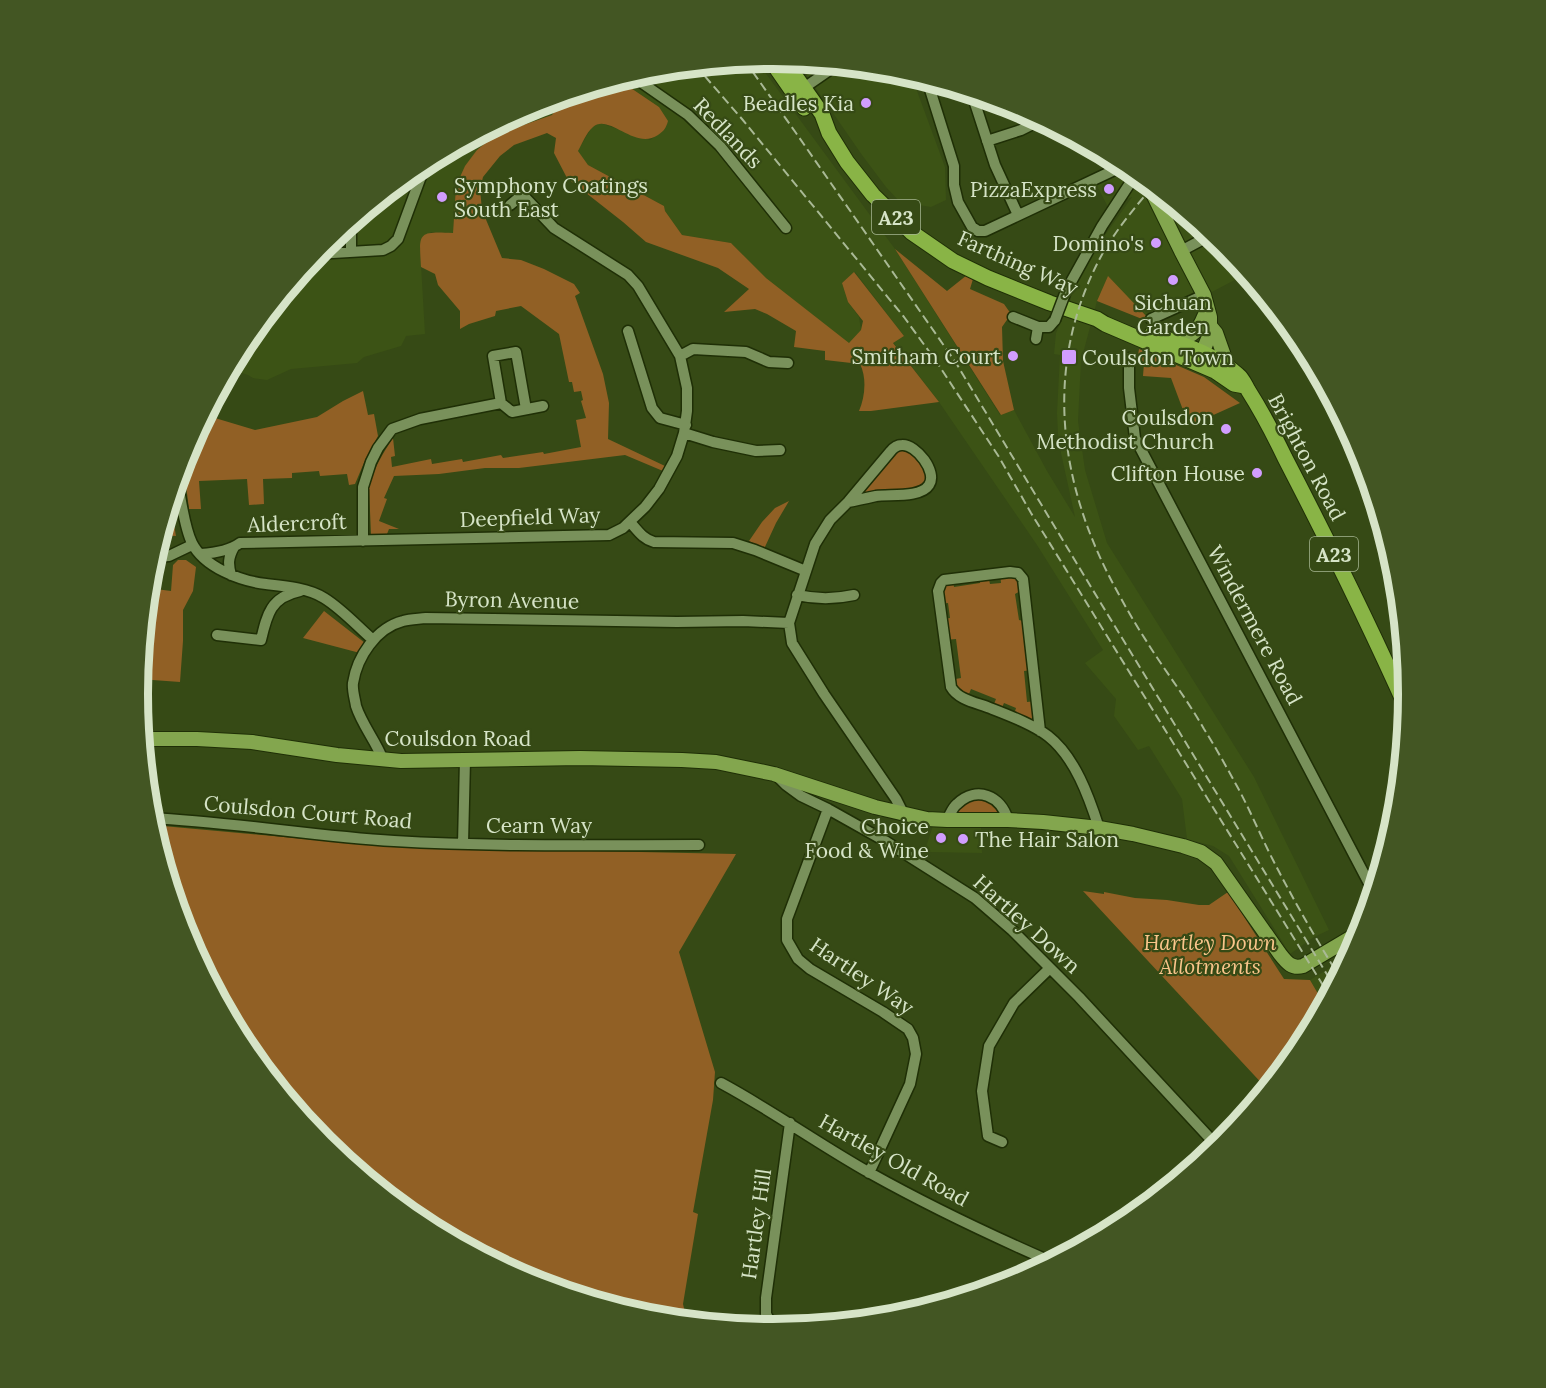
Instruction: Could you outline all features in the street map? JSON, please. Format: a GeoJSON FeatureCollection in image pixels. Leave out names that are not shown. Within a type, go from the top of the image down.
{"type":"FeatureCollection","features":[{"type":"Feature","properties":{"kind":"highway","name":"Farthing Way"},"geometry":{"type":"LineString","coordinates":[[779,69],[822,114],[829,133],[847,162],[873,195],[911,232],[953,261],[1050,303],[1201,358]]}},
{"type":"Feature","properties":{"kind":"highway","name":"Farthing Way"},"geometry":{"type":"LineString","coordinates":[[789,69],[799,91]]}},
{"type":"Feature","properties":{"kind":"highway","name":"Farthing Way"},"geometry":{"type":"LineString","coordinates":[[1097,319],[1107,319],[1173,341],[1201,358],[1234,384],[1245,386]]}},
{"type":"Feature","properties":{"kind":"highway","name":"A23"},"geometry":{"type":"LineString","coordinates":[[1201,358],[1228,367]]}},
{"type":"Feature","properties":{"kind":"highway","name":"Brighton Road"},"geometry":{"type":"LineString","coordinates":[[1228,367],[1241,377],[1267,422],[1329,543],[1398,688]]}},
{"type":"Feature","properties":{"kind":"main road","name":"Brighton Road"},"geometry":{"type":"LineString","coordinates":[[1156,200],[1206,301],[1210,334],[1201,358]]}},
{"type":"Feature","properties":{"kind":"main road"},"geometry":{"type":"LineString","coordinates":[[1173,341],[1197,331],[1206,301]]}},
{"type":"Feature","properties":{"kind":"main road","name":"Brighton Road"},"geometry":{"type":"LineString","coordinates":[[1210,327],[1216,333],[1228,367]]}},
{"type":"Feature","properties":{"kind":"main road","name":"Coulsdon Road"},"geometry":{"type":"LineString","coordinates":[[149,739],[252,742],[383,760],[580,758],[682,760],[725,764],[774,774],[904,815],[947,820],[1043,822],[1099,828],[1183,846],[1201,852],[1216,863],[1290,966],[1296,968],[1303,966],[1347,940]]}},
{"type":"Feature","properties":{"kind":"street"},"geometry":{"type":"LineString","coordinates":[[799,91],[828,71]]}},
{"type":"Feature","properties":{"kind":"street","name":"Redlands"},"geometry":{"type":"LineString","coordinates":[[642,83],[688,116],[720,146],[786,228]]}},
{"type":"Feature","properties":{"kind":"street"},"geometry":{"type":"LineString","coordinates":[[930,89],[954,166],[954,185],[958,202],[972,227],[978,231],[985,231],[1114,170]]}},
{"type":"Feature","properties":{"kind":"street"},"geometry":{"type":"LineString","coordinates":[[975,102],[995,165],[1018,215]]}},
{"type":"Feature","properties":{"kind":"street"},"geometry":{"type":"LineString","coordinates":[[987,141],[1031,125]]}},
{"type":"Feature","properties":{"kind":"street"},"geometry":{"type":"LineString","coordinates":[[330,253],[383,250],[391,246],[398,239],[420,178]]}},
{"type":"Feature","properties":{"kind":"street"},"geometry":{"type":"LineString","coordinates":[[1013,317],[1038,327],[1049,327],[1055,320],[1066,291],[1102,226],[1131,182]]}},
{"type":"Feature","properties":{"kind":"street","name":"Deepfield Way"},"geometry":{"type":"LineString","coordinates":[[363,540],[609,535],[623,528],[645,507],[659,489],[677,456],[685,429],[687,411],[687,388],[680,356],[638,286],[628,275],[554,228],[519,191],[510,205]]}},
{"type":"Feature","properties":{"kind":"street"},"geometry":{"type":"LineString","coordinates":[[351,233],[351,252]]}},
{"type":"Feature","properties":{"kind":"street"},"geometry":{"type":"LineString","coordinates":[[1180,250],[1202,240]]}},
{"type":"Feature","properties":{"kind":"street"},"geometry":{"type":"LineString","coordinates":[[1151,319],[1206,301]]}},
{"type":"Feature","properties":{"kind":"street"},"geometry":{"type":"LineString","coordinates":[[1036,339],[1038,327]]}},
{"type":"Feature","properties":{"kind":"street"},"geometry":{"type":"LineString","coordinates":[[628,331],[652,408],[660,418],[713,442],[756,451],[780,450]]}},
{"type":"Feature","properties":{"kind":"street"},"geometry":{"type":"LineString","coordinates":[[680,356],[693,349],[746,352],[769,362],[788,363]]}},
{"type":"Feature","properties":{"kind":"street"},"geometry":{"type":"LineString","coordinates":[[526,409],[516,351],[493,356],[501,403],[512,412],[543,406]]}},
{"type":"Feature","properties":{"kind":"street","name":"Windermere Road"},"geometry":{"type":"LineString","coordinates":[[1131,365],[1129,388],[1135,438],[1369,883]]}},
{"type":"Feature","properties":{"kind":"street"},"geometry":{"type":"LineString","coordinates":[[363,540],[363,487],[378,448],[392,429],[420,419],[501,403]]}},
{"type":"Feature","properties":{"kind":"street"},"geometry":{"type":"LineString","coordinates":[[848,502],[877,496],[917,493],[929,486],[932,472],[915,449],[909,446],[896,447],[890,452],[830,520],[815,544],[789,623],[792,643],[896,799],[904,815]]}},
{"type":"Feature","properties":{"kind":"street"},"geometry":{"type":"LineString","coordinates":[[180,495],[192,545],[212,566],[231,575],[262,584],[292,587],[323,597],[347,615],[373,640]]}},
{"type":"Feature","properties":{"kind":"street"},"geometry":{"type":"LineString","coordinates":[[630,522],[642,536],[654,542],[733,543],[806,571]]}},
{"type":"Feature","properties":{"kind":"street","name":"Aldercroft"},"geometry":{"type":"LineString","coordinates":[[201,554],[214,553],[240,543],[363,540]]}},
{"type":"Feature","properties":{"kind":"street"},"geometry":{"type":"LineString","coordinates":[[164,556],[192,545]]}},
{"type":"Feature","properties":{"kind":"street","name":"Aldercroft"},"geometry":{"type":"LineString","coordinates":[[231,575],[228,564],[234,547]]}},
{"type":"Feature","properties":{"kind":"street"},"geometry":{"type":"LineString","coordinates":[[1040,731],[1023,579],[1018,573],[1010,572],[944,580],[938,591],[953,692],[1013,718],[1050,738],[1072,765],[1091,803],[1099,828]]}},
{"type":"Feature","properties":{"kind":"street"},"geometry":{"type":"LineString","coordinates":[[217,635],[261,640],[272,606],[291,593],[302,590]]}},
{"type":"Feature","properties":{"kind":"street"},"geometry":{"type":"LineString","coordinates":[[797,595],[848,600]]}},
{"type":"Feature","properties":{"kind":"street","name":"Byron Avenue"},"geometry":{"type":"LineString","coordinates":[[383,760],[378,746],[365,728],[356,707],[353,685],[360,660],[373,640],[380,633],[402,621],[426,618],[789,623]]}},
{"type":"Feature","properties":{"kind":"street","name":"Cearn Way"},"geometry":{"type":"LineString","coordinates":[[465,760],[463,844],[699,845]]}},
{"type":"Feature","properties":{"kind":"street","name":"Hartley Down"},"geometry":{"type":"LineString","coordinates":[[774,774],[801,796],[828,809],[919,862],[975,898],[1012,930],[1050,968],[1211,1140]]}},
{"type":"Feature","properties":{"kind":"street"},"geometry":{"type":"LineString","coordinates":[[947,820],[957,803],[973,795],[984,795],[993,798],[1001,805],[1008,820]]}},
{"type":"Feature","properties":{"kind":"street","name":"Hartley Way"},"geometry":{"type":"LineString","coordinates":[[828,809],[787,919],[788,940],[798,959],[810,969],[908,1029],[913,1038],[916,1054],[910,1084],[869,1173]]}},
{"type":"Feature","properties":{"kind":"street","name":"Coulsdon Court Road"},"geometry":{"type":"LineString","coordinates":[[161,819],[393,841],[463,844]]}},
{"type":"Feature","properties":{"kind":"street"},"geometry":{"type":"LineString","coordinates":[[1002,1142],[988,1136],[982,1090],[989,1046],[1014,1004],[1050,968]]}},
{"type":"Feature","properties":{"kind":"street","name":"Hartley Old Road"},"geometry":{"type":"LineString","coordinates":[[721,1083],[869,1173],[953,1217],[1043,1258]]}},
{"type":"Feature","properties":{"kind":"street","name":"Hartley Hill"},"geometry":{"type":"LineString","coordinates":[[769,1319],[766,1314],[766,1298],[790,1123]]}},
{"type":"Feature","properties":{"kind":"shaded area"},"geometry":{"type":"Polygon","coordinates":[[[763,69],[895,249],[1000,415],[1014,410],[1075,517],[1058,434],[1060,355],[1054,354],[1056,333],[1070,302],[1079,272],[1132,197],[1108,207],[1095,182],[1105,169],[1102,163],[1153,198],[1185,224],[1239,278],[1155,322],[1148,318],[1108,277],[1097,301],[1081,361],[1078,421],[1085,470],[1107,543],[1254,777],[1329,930],[1314,937],[1290,954],[1229,856],[1213,846],[1187,839],[1182,799],[1149,746],[1138,750],[1114,716],[1116,699],[1085,663],[1103,650],[1037,545],[939,402],[893,342],[904,336],[855,272],[842,283],[848,302],[859,317],[861,330],[849,344],[766,278],[731,243],[682,235],[664,206],[588,165],[577,152],[592,127],[600,123],[650,140],[665,129],[659,107],[628,86],[691,74],[763,69]]]}},
{"type":"Feature","properties":{"kind":"shaded area"},"geometry":{"type":"Polygon","coordinates":[[[803,70],[855,74],[913,85],[945,167],[946,200],[931,207],[900,202],[862,155],[803,70]]]}},
{"type":"Feature","properties":{"kind":"shaded area"},"geometry":{"type":"Polygon","coordinates":[[[557,108],[552,115],[495,135],[456,186],[453,233],[431,232],[420,247],[425,334],[406,336],[401,346],[364,357],[357,363],[291,369],[267,380],[253,378],[242,373],[236,374],[277,314],[331,252],[361,224],[426,174],[460,153],[497,133],[557,108]]]}},
{"type":"Feature","properties":{"kind":"shaded area"},"geometry":{"type":"Polygon","coordinates":[[[933,826],[981,828],[982,853],[930,852],[926,847],[933,826]]]}},
{"type":"Feature","properties":{"kind":"shaded area"},"geometry":{"type":"Polygon","coordinates":[[[1337,963],[1319,996],[1310,980],[1337,963]]]}},
{"type":"Feature","properties":{"kind":"green space"},"geometry":{"type":"Polygon","coordinates":[[[628,86],[659,107],[668,121],[658,135],[649,139],[640,139],[607,125],[599,124],[586,135],[578,151],[588,165],[664,206],[682,235],[731,243],[766,278],[849,343],[861,330],[863,321],[848,302],[842,283],[854,272],[904,336],[893,343],[939,402],[859,411],[864,388],[864,375],[860,364],[825,360],[825,351],[794,347],[796,331],[755,309],[724,312],[749,289],[718,268],[646,242],[567,178],[554,153],[556,138],[547,133],[514,145],[500,156],[483,177],[480,189],[482,210],[502,258],[521,260],[574,284],[580,293],[575,296],[603,374],[609,403],[608,439],[665,466],[663,471],[625,455],[519,468],[485,468],[439,474],[394,476],[384,498],[387,499],[379,521],[399,529],[389,529],[387,534],[371,534],[369,488],[382,455],[393,438],[395,456],[391,457],[392,467],[431,459],[432,464],[462,459],[463,462],[501,455],[503,458],[543,452],[544,454],[581,447],[576,420],[586,418],[581,401],[583,400],[581,391],[574,392],[572,382],[569,382],[559,334],[521,306],[496,311],[495,316],[460,329],[460,311],[438,285],[435,274],[421,267],[420,247],[423,236],[433,233],[453,233],[456,186],[465,166],[477,150],[495,135],[552,115],[557,108],[572,102],[628,86]]]}},
{"type":"Feature","properties":{"kind":"green space"},"geometry":{"type":"Polygon","coordinates":[[[895,249],[947,291],[967,275],[973,279],[970,289],[1004,304],[1011,314],[1002,327],[1003,361],[1014,410],[1001,415],[895,249]]]}},
{"type":"Feature","properties":{"kind":"green space"},"geometry":{"type":"Polygon","coordinates":[[[1108,276],[1148,318],[1142,319],[1097,301],[1108,276]]]}},
{"type":"Feature","properties":{"kind":"green space"},"geometry":{"type":"Polygon","coordinates":[[[1139,349],[1204,377],[1240,403],[1189,426],[1171,378],[1143,376],[1144,363],[1138,355],[1139,349]]]}},
{"type":"Feature","properties":{"kind":"green space"},"geometry":{"type":"Polygon","coordinates":[[[363,391],[368,415],[374,414],[378,436],[355,484],[349,485],[347,474],[320,476],[319,471],[292,473],[292,478],[263,479],[264,504],[249,505],[247,479],[199,481],[201,509],[189,509],[186,482],[212,417],[255,430],[317,417],[363,391]]]}},
{"type":"Feature","properties":{"kind":"green space"},"geometry":{"type":"Polygon","coordinates":[[[909,449],[924,466],[928,478],[923,486],[861,495],[896,451],[909,449]]]}},
{"type":"Feature","properties":{"kind":"green space"},"geometry":{"type":"Polygon","coordinates":[[[789,501],[764,549],[749,541],[775,508],[789,501]]]}},
{"type":"Feature","properties":{"kind":"green space"},"geometry":{"type":"Polygon","coordinates":[[[173,519],[176,536],[168,536],[173,519]]]}},
{"type":"Feature","properties":{"kind":"green space"},"geometry":{"type":"Polygon","coordinates":[[[178,560],[186,560],[196,567],[193,591],[183,610],[180,682],[148,680],[149,653],[157,589],[171,591],[173,565],[178,560]]]}},
{"type":"Feature","properties":{"kind":"green space"},"geometry":{"type":"Polygon","coordinates":[[[1000,573],[1018,573],[1023,589],[1015,594],[1019,620],[1027,622],[1032,670],[1024,671],[1027,702],[1036,701],[1040,731],[1013,718],[1016,708],[1004,703],[1000,712],[992,709],[996,699],[971,689],[967,699],[950,680],[961,678],[956,639],[945,640],[942,619],[950,618],[948,603],[940,604],[939,586],[953,580],[954,587],[980,583],[980,576],[988,575],[990,584],[1001,583],[1000,573]]]}},
{"type":"Feature","properties":{"kind":"green space"},"geometry":{"type":"Polygon","coordinates":[[[324,611],[365,643],[360,653],[303,638],[324,611]]]}},
{"type":"Feature","properties":{"kind":"green space"},"geometry":{"type":"Polygon","coordinates":[[[988,797],[1004,814],[952,814],[965,800],[988,797]]]}},
{"type":"Feature","properties":{"kind":"green space"},"geometry":{"type":"Polygon","coordinates":[[[162,826],[392,847],[736,854],[679,952],[715,1072],[713,1100],[693,1212],[698,1214],[683,1304],[685,1313],[611,1298],[572,1286],[497,1255],[426,1214],[361,1164],[303,1106],[253,1041],[232,1006],[212,970],[181,895],[162,826]]]}},
{"type":"Feature","properties":{"kind":"green space","name":"Hartley Down Allotments"},"geometry":{"type":"Polygon","coordinates":[[[1083,891],[1199,905],[1209,905],[1228,892],[1284,979],[1310,980],[1319,996],[1293,1041],[1262,1083],[1083,891]]]}},
{"type":"Feature","properties":{"kind":"railway"},"geometry":{"type":"LineString","coordinates":[[751,70],[956,363],[1329,978]]}},
{"type":"Feature","properties":{"kind":"railway"},"geometry":{"type":"LineString","coordinates":[[702,73],[904,317],[936,361],[999,457],[1031,513],[1324,987]]}},
{"type":"Feature","properties":{"kind":"railway"},"geometry":{"type":"LineString","coordinates":[[1147,194],[1097,264],[1080,305],[1069,346],[1065,388],[1065,429],[1071,471],[1082,512],[1117,591],[1143,636],[1217,751],[1243,797],[1289,891],[1335,969]]}},
{"type":"Feature","properties":{"kind":"place","name":"Beadles Kia"},"geometry":{"type":"Point","coordinates":[866,103]}},
{"type":"Feature","properties":{"kind":"place","name":"PizzaExpress"},"geometry":{"type":"Point","coordinates":[1109,189]}},
{"type":"Feature","properties":{"kind":"place","name":"Symphony Coatings South East"},"geometry":{"type":"Point","coordinates":[442,197]}},
{"type":"Feature","properties":{"kind":"place","name":"Domino's"},"geometry":{"type":"Point","coordinates":[1156,243]}},
{"type":"Feature","properties":{"kind":"place","name":"Sichuan Garden"},"geometry":{"type":"Point","coordinates":[1173,280]}},
{"type":"Feature","properties":{"kind":"place","name":"Smitham Court"},"geometry":{"type":"Point","coordinates":[1013,356]}},
{"type":"Feature","properties":{"kind":"place","name":"Coulsdon Town"},"geometry":{"type":"Point","coordinates":[1069,357]}},
{"type":"Feature","properties":{"kind":"place","name":"Coulsdon Methodist Church"},"geometry":{"type":"Point","coordinates":[1226,429]}},
{"type":"Feature","properties":{"kind":"place","name":"Clifton House"},"geometry":{"type":"Point","coordinates":[1257,473]}},
{"type":"Feature","properties":{"kind":"place","name":"Choice Food & Wine"},"geometry":{"type":"Point","coordinates":[941,838]}},
{"type":"Feature","properties":{"kind":"place","name":"The Hair Salon"},"geometry":{"type":"Point","coordinates":[963,839]}}]}
